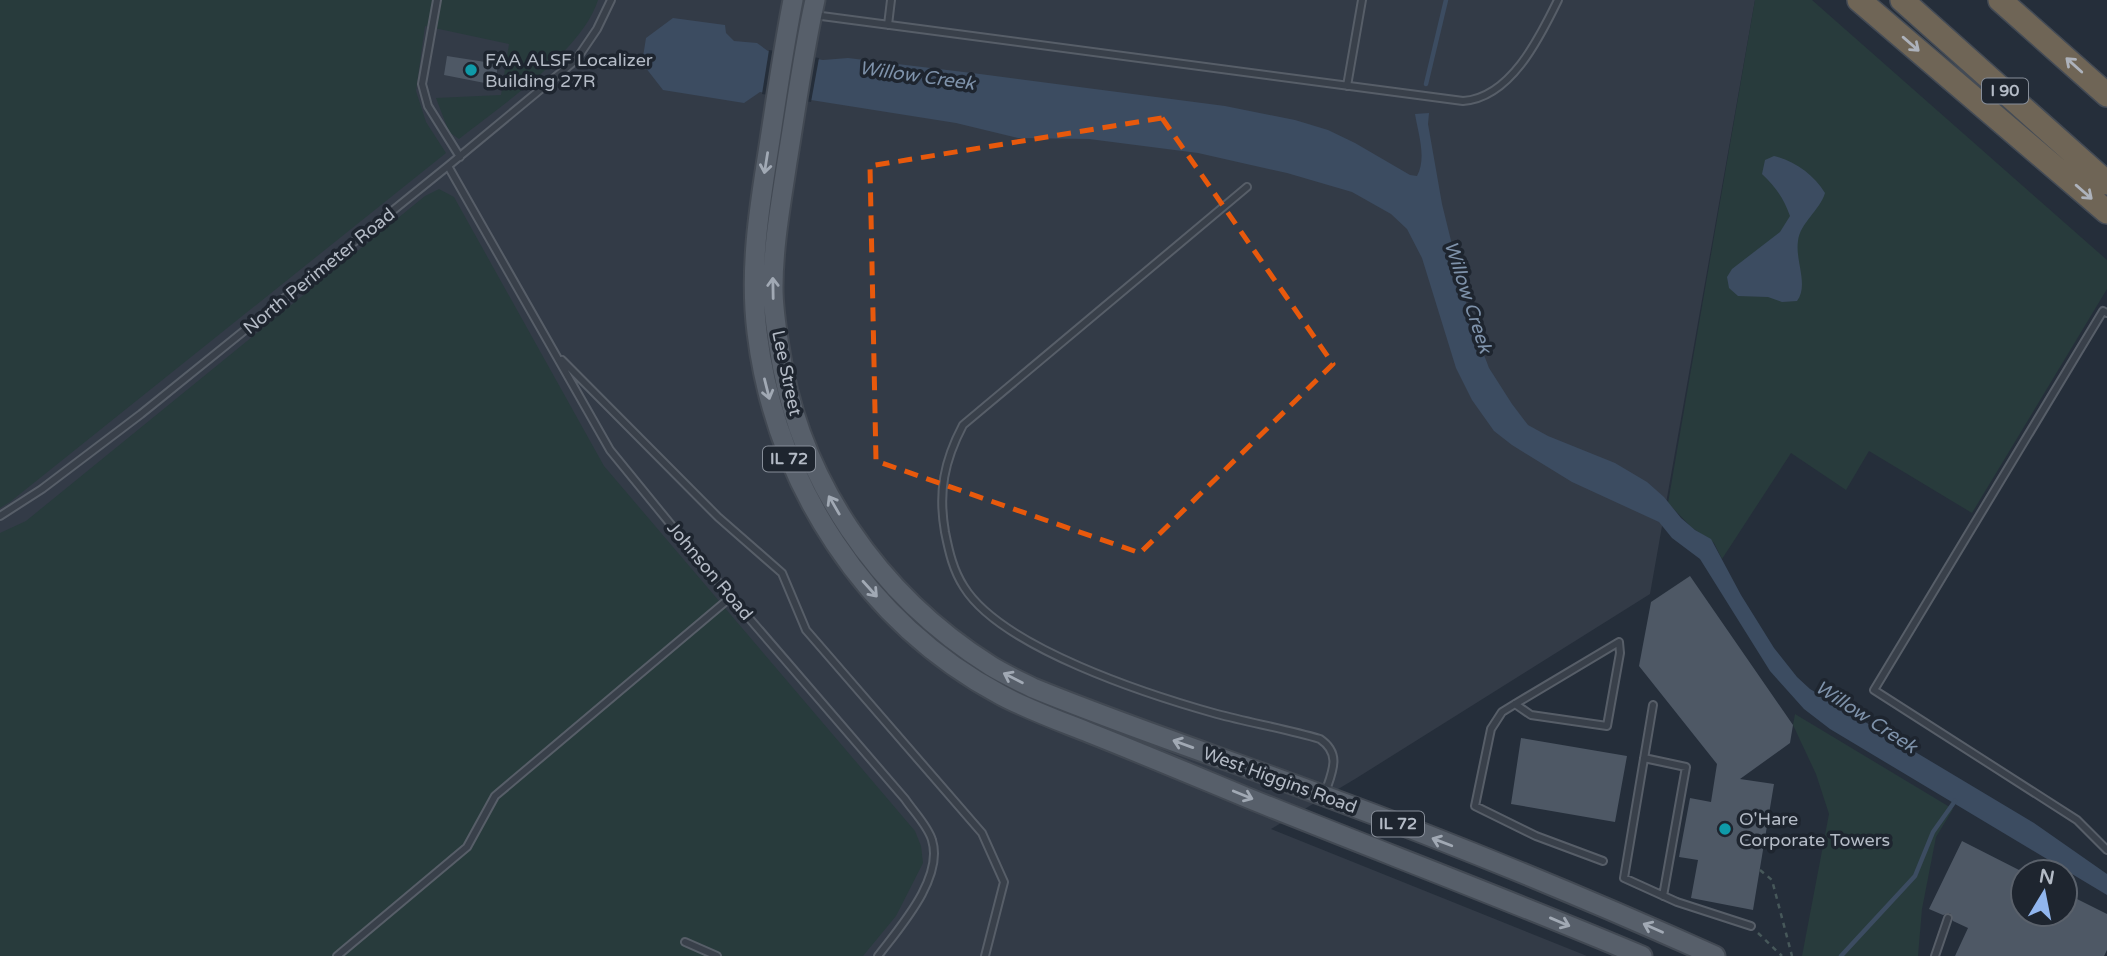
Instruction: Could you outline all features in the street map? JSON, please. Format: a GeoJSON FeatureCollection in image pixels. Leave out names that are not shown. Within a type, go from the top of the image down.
{"type":"FeatureCollection","features":[{"type":"Feature","properties":{"kind":"highway"},"geometry":{"type":"LineString","coordinates":[[1859,0],[2107,212]]}},
{"type":"Feature","properties":{"kind":"highway","name":"I 90"},"geometry":{"type":"LineString","coordinates":[[1902,0],[2107,183]]}},
{"type":"Feature","properties":{"kind":"highway"},"geometry":{"type":"LineString","coordinates":[[2000,0],[2107,95]]}},
{"type":"Feature","properties":{"kind":"main road"},"geometry":{"type":"LineString","coordinates":[[781,0],[788,29]]}},
{"type":"Feature","properties":{"kind":"main road","name":"IL 72"},"geometry":{"type":"LineString","coordinates":[[788,29],[793,0]]}},
{"type":"Feature","properties":{"kind":"main road","name":"Lee Street"},"geometry":{"type":"LineString","coordinates":[[813,7],[775,245],[773,290],[785,382],[799,430],[816,472],[850,533],[920,612],[992,667],[1075,705]]}},
{"type":"Feature","properties":{"kind":"main road","name":"Lee Street"},"geometry":{"type":"LineString","coordinates":[[788,29],[759,208],[753,289],[766,387],[794,471],[834,543],[868,587],[897,618],[959,669],[1000,695],[1044,714]]}},
{"type":"Feature","properties":{"kind":"main road","name":"West Higgins Road"},"geometry":{"type":"LineString","coordinates":[[1075,705],[1324,795],[1551,885],[1715,956]]}},
{"type":"Feature","properties":{"kind":"main road","name":"West Higgins Road"},"geometry":{"type":"LineString","coordinates":[[1044,714],[1401,859],[1497,895],[1642,956]]}},
{"type":"Feature","properties":{"kind":"lane"},"geometry":{"type":"LineString","coordinates":[[437,0],[422,84],[432,114],[460,157]]}},
{"type":"Feature","properties":{"kind":"lane","name":"North Perimeter Road"},"geometry":{"type":"LineString","coordinates":[[0,516],[42,489],[141,414],[576,60],[597,29],[611,0]]}},
{"type":"Feature","properties":{"kind":"lane"},"geometry":{"type":"LineString","coordinates":[[888,25],[891,0]]}},
{"type":"Feature","properties":{"kind":"lane"},"geometry":{"type":"LineString","coordinates":[[1348,86],[1362,0]]}},
{"type":"Feature","properties":{"kind":"lane"},"geometry":{"type":"LineString","coordinates":[[813,7],[888,25],[1462,101],[1478,100],[1510,79],[1558,0]]}},
{"type":"Feature","properties":{"kind":"lane","name":"Johnson Road"},"geometry":{"type":"LineString","coordinates":[[448,166],[610,450],[731,597],[905,799],[932,838],[935,864],[912,913],[878,956]]}},
{"type":"Feature","properties":{"kind":"lane"},"geometry":{"type":"LineString","coordinates":[[1247,187],[963,425],[949,451],[942,485],[944,524],[951,561],[965,589],[990,615],[1011,630],[1055,656],[1125,684],[1217,714],[1320,739],[1330,746],[1334,760],[1324,795]]}},
{"type":"Feature","properties":{"kind":"lane"},"geometry":{"type":"LineString","coordinates":[[2107,313],[2102,311],[1874,690],[2077,820],[2107,850]]}},
{"type":"Feature","properties":{"kind":"lane"},"geometry":{"type":"LineString","coordinates":[[556,354],[718,517],[782,573],[806,630],[982,833],[1004,881],[985,956]]}},
{"type":"Feature","properties":{"kind":"lane"},"geometry":{"type":"LineString","coordinates":[[337,956],[467,847],[495,796],[731,597]]}},
{"type":"Feature","properties":{"kind":"lane"},"geometry":{"type":"LineString","coordinates":[[1516,704],[1531,715],[1608,726],[1620,653],[1619,642],[1502,712],[1491,729],[1475,806],[1536,836],[1603,861]]}},
{"type":"Feature","properties":{"kind":"lane"},"geometry":{"type":"LineString","coordinates":[[1653,705],[1624,878],[1663,896],[1751,926]]}},
{"type":"Feature","properties":{"kind":"lane"},"geometry":{"type":"LineString","coordinates":[[1644,758],[1686,767],[1663,896]]}},
{"type":"Feature","properties":{"kind":"lane"},"geometry":{"type":"LineString","coordinates":[[1935,956],[1948,918]]}},
{"type":"Feature","properties":{"kind":"lane"},"geometry":{"type":"LineString","coordinates":[[685,942],[717,956]]}},
{"type":"Feature","properties":{"kind":"path"},"geometry":{"type":"LineString","coordinates":[[1760,870],[1772,880],[1792,956]]}},
{"type":"Feature","properties":{"kind":"path"},"geometry":{"type":"LineString","coordinates":[[1751,926],[1782,956]]}},
{"type":"Feature","properties":{"kind":"highlighted area"},"geometry":{"type":"Polygon","coordinates":[[[1162,118],[1333,364],[1140,553],[876,461],[870,166],[1162,118]]]}},
{"type":"Feature","properties":{"kind":"shaded area"},"geometry":{"type":"Polygon","coordinates":[[[0,0],[1755,0],[1650,594],[1271,829],[1587,956],[0,956],[0,0]]]}},
{"type":"Feature","properties":{"kind":"shaded area"},"geometry":{"type":"Polygon","coordinates":[[[0,0],[598,0],[589,19],[558,58],[459,139],[449,132],[436,98],[501,95],[509,44],[425,26],[416,91],[426,122],[446,153],[0,508],[0,0]]]}},
{"type":"Feature","properties":{"kind":"shaded area"},"geometry":{"type":"Polygon","coordinates":[[[1755,0],[1812,0],[2107,260],[2107,289],[1972,513],[1869,451],[1846,490],[1791,453],[1722,559],[1714,543],[1691,527],[1668,503],[1755,0]]]}},
{"type":"Feature","properties":{"kind":"shaded area"},"geometry":{"type":"Polygon","coordinates":[[[439,189],[454,197],[604,466],[915,831],[921,846],[923,863],[896,916],[863,956],[0,956],[0,533],[26,521],[425,196],[439,189]]]}},
{"type":"Feature","properties":{"kind":"shaded area"},"geometry":{"type":"Polygon","coordinates":[[[1795,714],[1953,809],[1936,837],[1922,909],[1918,956],[1802,956],[1829,814],[1816,774],[1793,725],[1795,714]]]}},
{"type":"Feature","properties":{"kind":"water","name":"Willow Creek"},"geometry":{"type":"Polygon","coordinates":[[[673,18],[725,25],[726,33],[734,41],[757,43],[768,51],[823,60],[848,58],[1225,106],[1295,120],[1328,130],[1410,175],[1417,176],[1422,153],[1415,114],[1429,113],[1428,124],[1442,204],[1470,318],[1489,368],[1528,425],[1615,463],[1647,482],[1681,518],[1711,539],[1774,648],[1810,689],[2034,823],[2107,874],[2107,895],[2079,878],[2079,858],[2045,858],[1830,729],[1804,709],[1770,671],[1700,559],[1672,538],[1659,522],[1572,482],[1494,431],[1472,400],[1456,368],[1422,258],[1407,229],[1391,214],[1352,192],[1287,173],[1198,153],[1089,139],[1018,138],[956,123],[760,92],[744,103],[663,90],[642,63],[646,38],[673,18]]]}},
{"type":"Feature","properties":{"kind":"water"},"geometry":{"type":"Polygon","coordinates":[[[1774,156],[1803,170],[1825,193],[1806,222],[1798,241],[1802,288],[1797,301],[1782,302],[1768,297],[1738,296],[1729,288],[1727,277],[1732,269],[1780,232],[1790,216],[1779,194],[1762,174],[1765,160],[1774,156]]]}},
{"type":"Feature","properties":{"kind":"pier"},"geometry":{"type":"Polygon","coordinates":[[[769,50],[819,58],[811,102],[762,94],[769,50]]]}},
{"type":"Feature","properties":{"kind":"building","name":"FAA ALSF Localizer Building 27R"},"geometry":{"type":"Polygon","coordinates":[[[447,56],[498,64],[495,85],[444,75],[447,56]]]}},
{"type":"Feature","properties":{"kind":"building"},"geometry":{"type":"Polygon","coordinates":[[[1690,576],[1793,725],[1790,743],[1740,779],[1774,784],[1753,910],[1691,898],[1698,860],[1679,857],[1690,798],[1711,802],[1717,764],[1639,666],[1651,602],[1690,576]]]}},
{"type":"Feature","properties":{"kind":"building"},"geometry":{"type":"Polygon","coordinates":[[[1521,738],[1627,756],[1615,822],[1511,804],[1521,738]]]}},
{"type":"Feature","properties":{"kind":"building"},"geometry":{"type":"Polygon","coordinates":[[[1962,841],[2009,865],[2009,928],[2079,928],[2079,900],[2107,914],[2107,950],[2104,956],[1955,956],[1968,928],[1953,921],[1950,913],[1943,915],[1929,909],[1962,841]]]}},
{"type":"Feature","properties":{"kind":"waterway"},"geometry":{"type":"LineString","coordinates":[[1426,84],[1446,0]]}},
{"type":"Feature","properties":{"kind":"waterway"},"geometry":{"type":"LineString","coordinates":[[1841,956],[1915,876],[1933,832],[1955,801]]}},
{"type":"Feature","properties":{"kind":"place","name":"FAA ALSF Localizer Building 27R"},"geometry":{"type":"Point","coordinates":[471,70]}},
{"type":"Feature","properties":{"kind":"place","name":"O'Hare Corporate Towers"},"geometry":{"type":"Point","coordinates":[1725,829]}}]}
